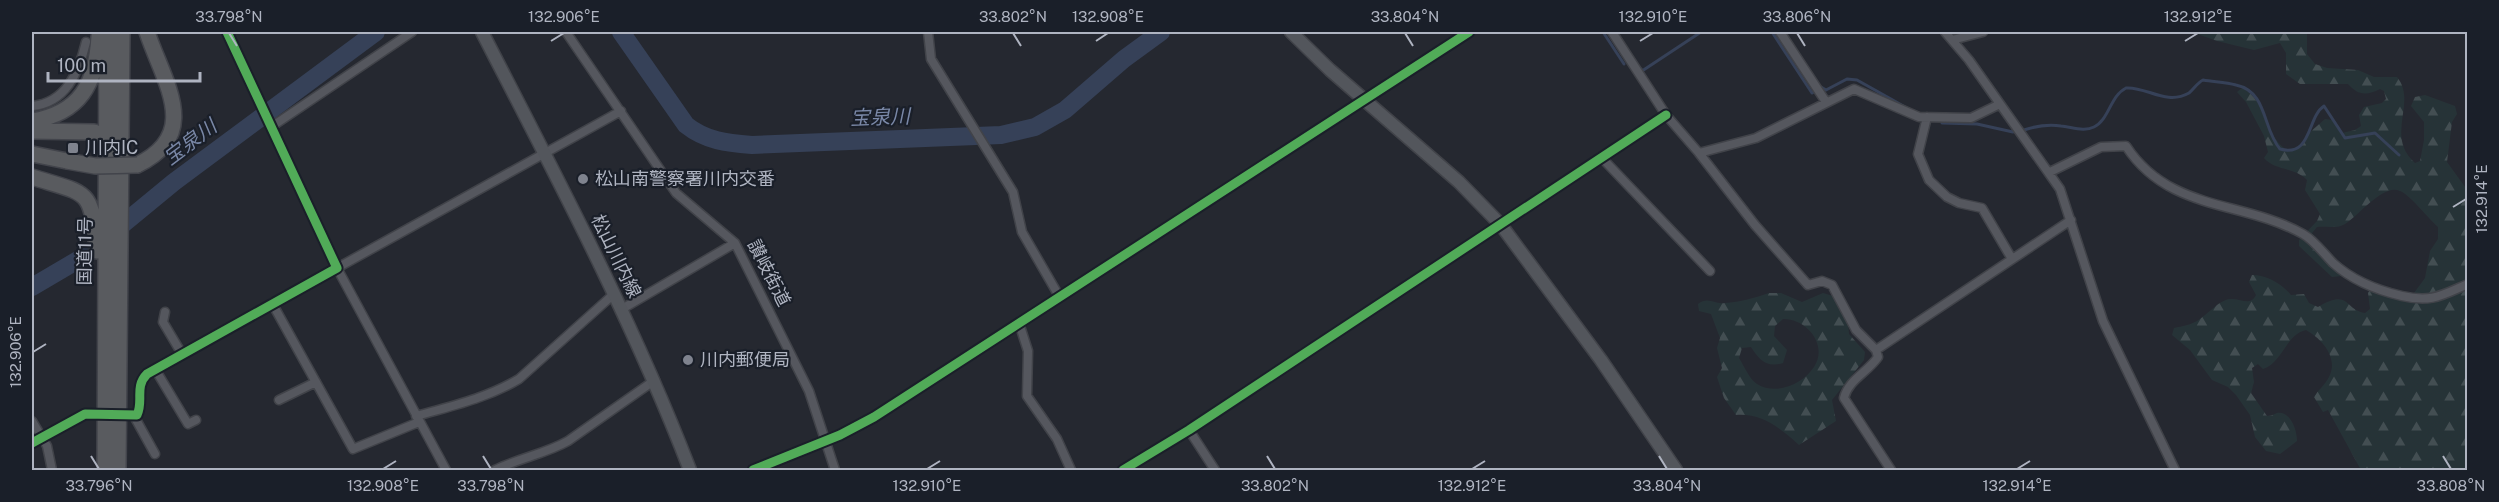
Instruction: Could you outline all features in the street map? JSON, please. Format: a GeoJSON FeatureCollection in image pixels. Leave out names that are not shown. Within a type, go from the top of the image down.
{"type":"FeatureCollection","features":[{"type":"Feature","properties":{"kind":"highway"},"geometry":{"type":"LineString","coordinates":[[32,121],[59,114],[72,106],[84,93],[92,77],[100,32]]}},
{"type":"Feature","properties":{"kind":"highway","name":"国道11号"},"geometry":{"type":"LineString","coordinates":[[105,471],[119,415],[104,284],[101,233],[106,135],[107,32]]}},
{"type":"Feature","properties":{"kind":"highway","name":"国道11号"},"geometry":{"type":"LineString","coordinates":[[118,471],[122,32]]}},
{"type":"Feature","properties":{"kind":"highway"},"geometry":{"type":"LineString","coordinates":[[32,154],[95,166],[137,165],[153,158],[165,146],[172,132],[175,117],[168,84],[147,32]]}},
{"type":"Feature","properties":{"kind":"highway"},"geometry":{"type":"LineString","coordinates":[[32,131],[94,132],[106,135],[115,141],[120,157]]}},
{"type":"Feature","properties":{"kind":"highway"},"geometry":{"type":"LineString","coordinates":[[32,177],[82,195],[90,202],[101,233]]}},
{"type":"Feature","properties":{"kind":"street"},"geometry":{"type":"LineString","coordinates":[[227,32],[337,268],[446,471]]}},
{"type":"Feature","properties":{"kind":"street"},"geometry":{"type":"LineString","coordinates":[[270,125],[412,32]]}},
{"type":"Feature","properties":{"kind":"street","name":"松山川内線"},"geometry":{"type":"LineString","coordinates":[[482,32],[615,293],[655,380],[690,471]]}},
{"type":"Feature","properties":{"kind":"street","name":"讃岐街道"},"geometry":{"type":"LineString","coordinates":[[566,32],[676,193],[735,243],[809,391],[834,471]]}},
{"type":"Feature","properties":{"kind":"street"},"geometry":{"type":"LineString","coordinates":[[928,32],[931,59],[1013,192],[1022,232],[1059,296]]}},
{"type":"Feature","properties":{"kind":"street"},"geometry":{"type":"LineString","coordinates":[[1290,32],[1363,99],[1460,182],[1501,225],[1600,360],[1676,471]]}},
{"type":"Feature","properties":{"kind":"street"},"geometry":{"type":"LineString","coordinates":[[753,471],[874,417],[1469,32]]}},
{"type":"Feature","properties":{"kind":"street"},"geometry":{"type":"LineString","coordinates":[[1612,32],[1666,115],[1699,153],[1727,192],[1808,285],[1821,281],[1832,285],[1856,330],[1876,350],[1878,357],[1873,365],[1849,386],[1844,398],[1890,471]]}},
{"type":"Feature","properties":{"kind":"street"},"geometry":{"type":"LineString","coordinates":[[1780,32],[1826,102]]}},
{"type":"Feature","properties":{"kind":"street"},"geometry":{"type":"LineString","coordinates":[[1946,32],[2050,172],[2060,189],[2103,321],[2175,471]]}},
{"type":"Feature","properties":{"kind":"street"},"geometry":{"type":"LineString","coordinates":[[1953,40],[1983,32]]}},
{"type":"Feature","properties":{"kind":"street"},"geometry":{"type":"LineString","coordinates":[[32,106],[53,100],[63,93],[82,59],[86,42]]}},
{"type":"Feature","properties":{"kind":"street"},"geometry":{"type":"LineString","coordinates":[[1699,153],[1756,138],[1847,91],[1860,90],[1911,115],[1927,117],[1971,118],[2000,104]]}},
{"type":"Feature","properties":{"kind":"street"},"geometry":{"type":"LineString","coordinates":[[32,443],[78,416],[119,415],[140,408],[140,383],[155,369],[621,111]]}},
{"type":"Feature","properties":{"kind":"street"},"geometry":{"type":"LineString","coordinates":[[1123,471],[1189,430],[1666,115]]}},
{"type":"Feature","properties":{"kind":"street"},"geometry":{"type":"LineString","coordinates":[[1927,117],[1918,154],[1929,180],[1947,197],[1959,203],[1982,208],[2012,259]]}},
{"type":"Feature","properties":{"kind":"street"},"geometry":{"type":"LineString","coordinates":[[2050,172],[2101,147],[2126,147],[2146,172],[2166,186],[2304,235],[2352,279],[2403,296],[2432,300],[2468,284]]}},
{"type":"Feature","properties":{"kind":"street"},"geometry":{"type":"LineString","coordinates":[[1601,157],[1710,271]]}},
{"type":"Feature","properties":{"kind":"street"},"geometry":{"type":"LineString","coordinates":[[1876,350],[2071,220]]}},
{"type":"Feature","properties":{"kind":"street"},"geometry":{"type":"LineString","coordinates":[[622,309],[735,243]]}},
{"type":"Feature","properties":{"kind":"street"},"geometry":{"type":"LineString","coordinates":[[272,303],[352,449],[418,419],[475,400],[511,383],[615,293]]}},
{"type":"Feature","properties":{"kind":"street"},"geometry":{"type":"LineString","coordinates":[[165,312],[163,322],[182,354]]}},
{"type":"Feature","properties":{"kind":"street"},"geometry":{"type":"LineString","coordinates":[[1019,323],[1028,351],[1027,396],[1057,439],[1071,471]]}},
{"type":"Feature","properties":{"kind":"street"},"geometry":{"type":"LineString","coordinates":[[155,369],[188,424],[196,420]]}},
{"type":"Feature","properties":{"kind":"street"},"geometry":{"type":"LineString","coordinates":[[495,471],[568,441],[655,380]]}},
{"type":"Feature","properties":{"kind":"street"},"geometry":{"type":"LineString","coordinates":[[279,400],[316,382]]}},
{"type":"Feature","properties":{"kind":"street"},"geometry":{"type":"LineString","coordinates":[[119,415],[155,454]]}},
{"type":"Feature","properties":{"kind":"street"},"geometry":{"type":"LineString","coordinates":[[32,422],[51,456],[52,471]]}},
{"type":"Feature","properties":{"kind":"street"},"geometry":{"type":"LineString","coordinates":[[1189,430],[1215,471]]}},
{"type":"Feature","properties":{"kind":"green space"},"geometry":{"type":"Polygon","coordinates":[[[2192,32],[2307,32],[2307,54],[2315,64],[2327,68],[2358,70],[2374,77],[2397,77],[2403,87],[2404,97],[2402,141],[2406,152],[2415,163],[2420,161],[2424,140],[2424,122],[2411,106],[2415,97],[2425,95],[2455,106],[2457,114],[2452,122],[2447,162],[2468,191],[2467,470],[2361,470],[2328,410],[2323,412],[2314,397],[2326,383],[2332,370],[2332,363],[2323,344],[2306,330],[2294,337],[2270,365],[2263,369],[2258,364],[2252,368],[2254,382],[2251,393],[2267,416],[2277,413],[2286,415],[2297,437],[2297,441],[2280,454],[2266,451],[2255,437],[2250,415],[2236,395],[2228,387],[2212,380],[2190,350],[2172,335],[2174,328],[2197,321],[2226,300],[2251,301],[2254,299],[2256,295],[2249,282],[2252,275],[2274,281],[2291,295],[2304,294],[2309,303],[2318,307],[2328,302],[2341,300],[2365,313],[2370,309],[2368,293],[2371,288],[2399,295],[2414,293],[2425,278],[2430,251],[2438,239],[2438,227],[2408,197],[2400,191],[2386,192],[2371,201],[2342,226],[2317,227],[2312,233],[2343,270],[2341,276],[2332,277],[2299,246],[2299,240],[2317,221],[2320,214],[2305,190],[2307,180],[2264,158],[2268,152],[2264,136],[2246,102],[2237,92],[2242,88],[2257,101],[2274,136],[2287,150],[2301,146],[2309,133],[2325,119],[2332,120],[2342,133],[2355,130],[2361,126],[2359,115],[2364,107],[2382,103],[2386,99],[2384,91],[2380,89],[2363,93],[2348,84],[2300,84],[2286,74],[2286,53],[2280,43],[2254,50],[2192,32]]]}},
{"type":"Feature","properties":{"kind":"green space"},"geometry":{"type":"Polygon","coordinates":[[[1769,293],[1781,293],[1802,302],[1823,293],[1833,296],[1848,322],[1849,334],[1865,352],[1864,360],[1832,400],[1836,421],[1799,445],[1778,428],[1762,419],[1736,415],[1724,398],[1717,377],[1722,368],[1717,348],[1720,338],[1711,314],[1699,311],[1698,304],[1705,301],[1721,303],[1747,300],[1769,293]],[[1783,319],[1775,326],[1774,336],[1787,350],[1783,363],[1768,364],[1757,356],[1751,347],[1742,348],[1739,358],[1757,384],[1772,389],[1788,386],[1803,379],[1814,367],[1819,350],[1817,341],[1806,328],[1791,320],[1783,319]]]}},
{"type":"Feature","properties":{"kind":"waterway","name":"宝泉川"},"geometry":{"type":"LineString","coordinates":[[32,287],[83,257],[174,182],[376,32]]}},
{"type":"Feature","properties":{"kind":"waterway","name":"宝泉川"},"geometry":{"type":"LineString","coordinates":[[621,32],[686,125],[709,138],[752,145],[1001,135],[1035,127],[1065,110],[1124,59],[1161,32]]}},
{"type":"Feature","properties":{"kind":"waterway"},"geometry":{"type":"LineString","coordinates":[[1603,32],[1624,64]]}},
{"type":"Feature","properties":{"kind":"waterway"},"geometry":{"type":"LineString","coordinates":[[1641,69],[1642,71],[1701,32]]}},
{"type":"Feature","properties":{"kind":"waterway"},"geometry":{"type":"LineString","coordinates":[[1772,32],[1812,93],[1821,87],[1826,90],[1847,79],[1857,80],[1907,108]]}},
{"type":"Feature","properties":{"kind":"waterway"},"geometry":{"type":"LineString","coordinates":[[2024,130],[2052,125],[2082,129],[2094,127],[2103,119],[2116,96],[2126,88],[2172,97],[2189,93],[2203,80],[2236,85],[2254,95],[2274,141],[2280,149],[2298,148],[2304,142],[2314,119],[2324,106],[2345,138],[2375,133],[2399,155]]}},
{"type":"Feature","properties":{"kind":"waterway"},"geometry":{"type":"LineString","coordinates":[[1942,123],[1977,124],[2013,132]]}},
{"type":"Feature","properties":{"kind":"cycle path"},"geometry":{"type":"LineString","coordinates":[[32,443],[85,414],[137,415],[141,384],[147,374],[337,268],[227,32]]}},
{"type":"Feature","properties":{"kind":"cycle path"},"geometry":{"type":"LineString","coordinates":[[753,470],[840,435],[874,417],[1469,32]]}},
{"type":"Feature","properties":{"kind":"cycle path"},"geometry":{"type":"LineString","coordinates":[[1123,470],[1189,430],[1666,115]]}},
{"type":"Feature","properties":{"kind":"place","name":"川内IC"},"geometry":{"type":"Point","coordinates":[73,148]}},
{"type":"Feature","properties":{"kind":"place","name":"松山南警察署川内交番"},"geometry":{"type":"Point","coordinates":[583,179]}},
{"type":"Feature","properties":{"kind":"place","name":"川内郵便局"},"geometry":{"type":"Point","coordinates":[688,360]}}]}
